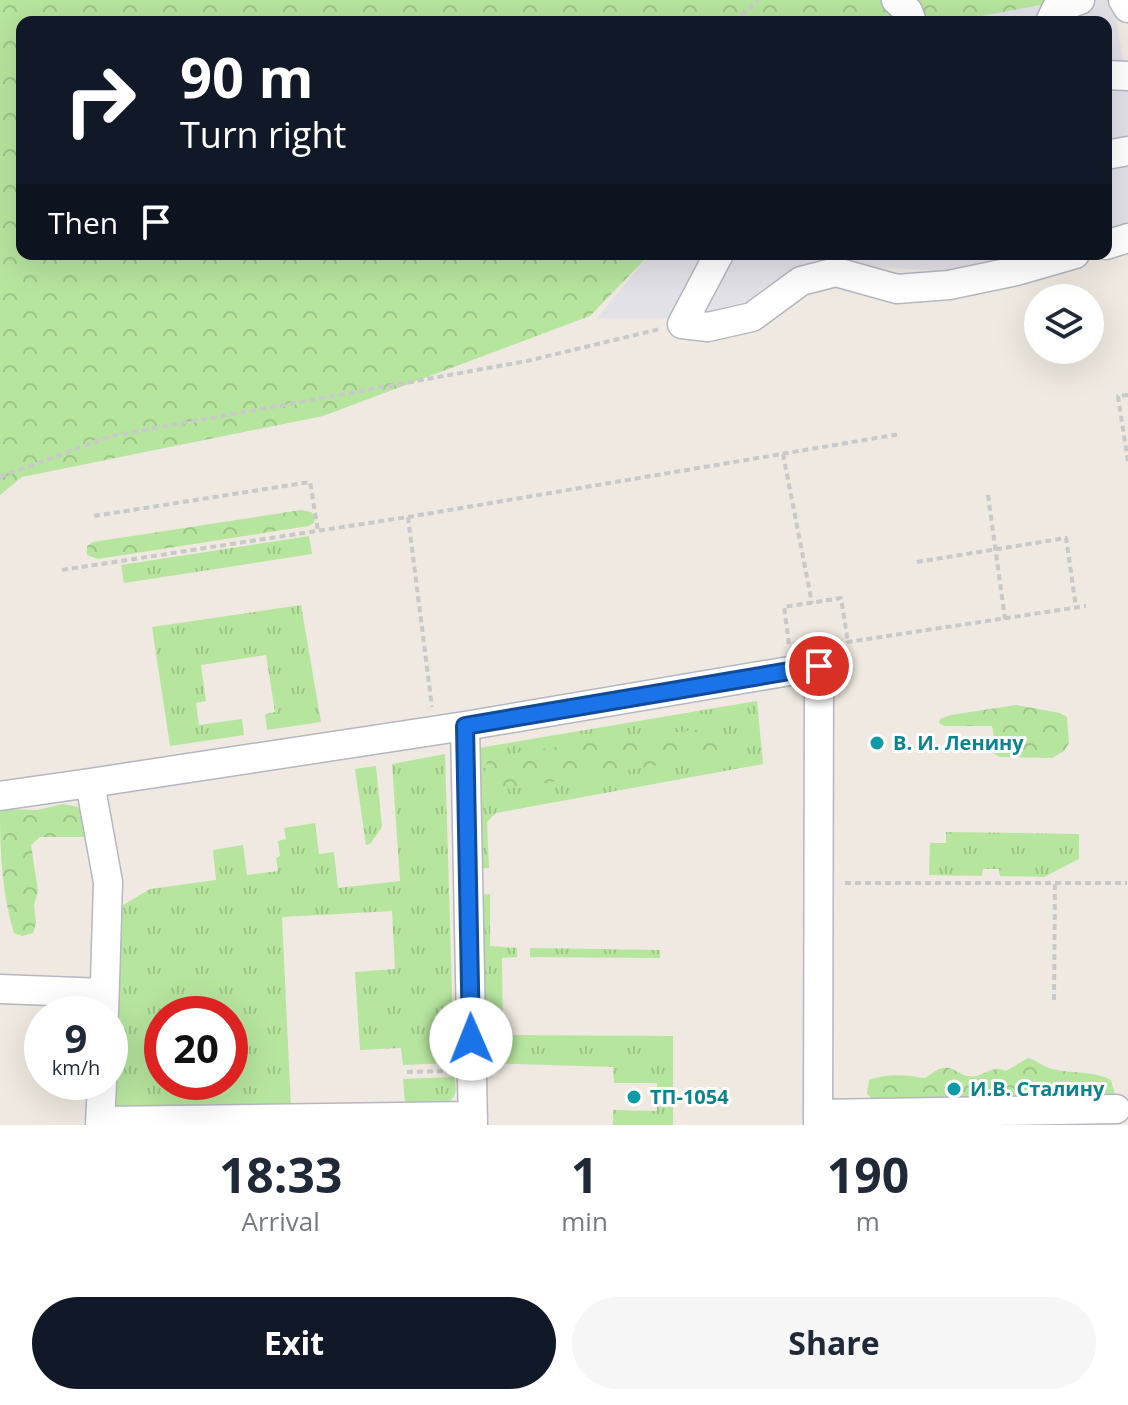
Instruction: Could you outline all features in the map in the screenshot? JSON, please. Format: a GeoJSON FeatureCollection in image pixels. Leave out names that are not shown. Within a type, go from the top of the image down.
{"type":"FeatureCollection","features":[{"type":"Feature","properties":{"kind":"lane"},"geometry":{"type":"LineString","coordinates":[[896,0],[910,16]]}},
{"type":"Feature","properties":{"kind":"lane"},"geometry":{"type":"LineString","coordinates":[[1053,16],[1056,9],[1080,0]]}},
{"type":"Feature","properties":{"kind":"lane"},"geometry":{"type":"LineString","coordinates":[[1123,0],[1128,8]]}},
{"type":"Feature","properties":{"kind":"lane"},"geometry":{"type":"LineString","coordinates":[[716,260],[682,324],[708,327],[752,317],[801,281],[836,272],[897,289],[949,285],[1054,260]]}},
{"type":"Feature","properties":{"kind":"lane"},"geometry":{"type":"LineString","coordinates":[[0,796],[465,726],[806,668],[819,884],[818,1120],[1116,1109]]}},
{"type":"Feature","properties":{"kind":"lane"},"geometry":{"type":"LineString","coordinates":[[101,1100],[100,1123],[473,1120],[465,726]]}},
{"type":"Feature","properties":{"kind":"lane"},"geometry":{"type":"LineString","coordinates":[[90,783],[108,882],[104,996]]}},
{"type":"Feature","properties":{"kind":"lane"},"geometry":{"type":"LineString","coordinates":[[0,989],[52,996]]}},
{"type":"Feature","properties":{"kind":"path"},"geometry":{"type":"LineString","coordinates":[[741,16],[758,0]]}},
{"type":"Feature","properties":{"kind":"path"},"geometry":{"type":"LineString","coordinates":[[0,477],[111,436],[527,361],[682,324]]}},
{"type":"Feature","properties":{"kind":"path"},"geometry":{"type":"LineString","coordinates":[[1128,395],[1118,396],[1128,462]]}},
{"type":"Feature","properties":{"kind":"path"},"geometry":{"type":"LineString","coordinates":[[62,570],[408,517],[900,434]]}},
{"type":"Feature","properties":{"kind":"path"},"geometry":{"type":"LineString","coordinates":[[783,454],[812,603]]}},
{"type":"Feature","properties":{"kind":"path"},"geometry":{"type":"LineString","coordinates":[[94,516],[310,482],[318,531]]}},
{"type":"Feature","properties":{"kind":"path"},"geometry":{"type":"LineString","coordinates":[[988,495],[1005,619]]}},
{"type":"Feature","properties":{"kind":"path"},"geometry":{"type":"LineString","coordinates":[[408,517],[435,729]]}},
{"type":"Feature","properties":{"kind":"path"},"geometry":{"type":"LineString","coordinates":[[917,562],[1066,538],[1076,608]]}},
{"type":"Feature","properties":{"kind":"path"},"geometry":{"type":"LineString","coordinates":[[848,642],[841,598],[784,607],[806,668],[848,642],[1086,606]]}},
{"type":"Feature","properties":{"kind":"path"},"geometry":{"type":"LineString","coordinates":[[1054,1000],[1055,883]]}},
{"type":"Feature","properties":{"kind":"path"},"geometry":{"type":"LineString","coordinates":[[819,884],[1127,883]]}},
{"type":"Feature","properties":{"kind":"path"},"geometry":{"type":"LineString","coordinates":[[407,1072],[472,1070]]}},
{"type":"Feature","properties":{"kind":"shaded area"},"geometry":{"type":"Polygon","coordinates":[[[902,0],[1113,0],[1128,93],[1128,226],[1112,231],[1112,16],[857,16],[902,0]]]}},
{"type":"Feature","properties":{"kind":"shaded area"},"geometry":{"type":"Polygon","coordinates":[[[645,260],[1015,260],[973,273],[813,263],[732,318],[597,318],[645,260]]]}},
{"type":"Feature","properties":{"kind":"green space"},"geometry":{"type":"Polygon","coordinates":[[[0,0],[1053,0],[981,16],[16,16],[16,260],[644,260],[590,316],[323,416],[22,477],[0,495],[0,0]]]}},
{"type":"Feature","properties":{"kind":"green space"},"geometry":{"type":"Polygon","coordinates":[[[301,510],[311,512],[315,517],[314,523],[98,559],[87,555],[87,546],[93,542],[301,510]]]}},
{"type":"Feature","properties":{"kind":"green space"},"geometry":{"type":"Polygon","coordinates":[[[309,536],[312,554],[124,583],[121,565],[309,536]]]}},
{"type":"Feature","properties":{"kind":"green space"},"geometry":{"type":"Polygon","coordinates":[[[301,605],[321,722],[267,730],[265,714],[275,712],[266,655],[201,665],[206,701],[196,703],[199,725],[242,719],[244,735],[170,746],[152,627],[301,605]]]}},
{"type":"Feature","properties":{"kind":"green space"},"geometry":{"type":"Polygon","coordinates":[[[757,701],[763,764],[496,813],[487,822],[489,868],[476,869],[479,748],[757,701]]]}},
{"type":"Feature","properties":{"kind":"green space"},"geometry":{"type":"Polygon","coordinates":[[[1016,705],[1067,717],[1069,743],[1064,751],[1052,758],[1000,757],[988,745],[994,737],[992,726],[944,726],[939,723],[940,719],[951,715],[1016,705]]]}},
{"type":"Feature","properties":{"kind":"green space"},"geometry":{"type":"Polygon","coordinates":[[[715,729],[726,737],[727,747],[722,755],[500,790],[488,785],[484,774],[487,762],[496,756],[715,729]]]}},
{"type":"Feature","properties":{"kind":"green space"},"geometry":{"type":"Polygon","coordinates":[[[445,754],[454,1063],[403,1065],[401,1048],[360,1050],[355,972],[395,969],[392,911],[282,917],[291,1108],[108,1111],[108,1100],[128,1100],[128,996],[112,996],[115,910],[150,889],[216,880],[213,850],[243,845],[247,875],[278,871],[278,841],[286,839],[284,828],[315,823],[319,854],[334,852],[338,888],[400,881],[392,764],[445,754]]]}},
{"type":"Feature","properties":{"kind":"green space"},"geometry":{"type":"Polygon","coordinates":[[[376,766],[382,827],[366,845],[355,769],[376,766]]]}},
{"type":"Feature","properties":{"kind":"green space"},"geometry":{"type":"Polygon","coordinates":[[[63,804],[78,807],[86,837],[40,837],[31,845],[38,891],[34,905],[36,923],[33,933],[22,936],[14,933],[4,888],[0,812],[7,809],[37,810],[63,804]]]}},
{"type":"Feature","properties":{"kind":"green space"},"geometry":{"type":"Polygon","coordinates":[[[946,832],[1079,834],[1079,859],[1044,877],[1000,876],[999,869],[983,869],[982,876],[929,875],[930,843],[946,843],[946,832]]]}},
{"type":"Feature","properties":{"kind":"green space"},"geometry":{"type":"Polygon","coordinates":[[[490,894],[490,946],[517,948],[517,957],[502,958],[503,1035],[673,1036],[673,1125],[613,1125],[613,1110],[657,1111],[657,1083],[614,1083],[613,1067],[480,1063],[476,895],[490,894]]]}},
{"type":"Feature","properties":{"kind":"green space"},"geometry":{"type":"Polygon","coordinates":[[[530,948],[660,950],[660,958],[530,957],[530,948]]]}},
{"type":"Feature","properties":{"kind":"green space"},"geometry":{"type":"Polygon","coordinates":[[[1028,1058],[1052,1069],[1111,1080],[1115,1095],[1102,1093],[1092,1104],[1027,1096],[1021,1099],[1001,1098],[993,1088],[970,1099],[879,1104],[867,1094],[869,1080],[877,1078],[897,1075],[925,1078],[947,1068],[978,1076],[995,1069],[1006,1071],[1028,1058]]]}},
{"type":"Feature","properties":{"kind":"green space"},"geometry":{"type":"Polygon","coordinates":[[[454,1077],[454,1096],[446,1103],[405,1105],[403,1079],[454,1077]]]}},
{"type":"Feature","properties":{"kind":"place","name":"В. И. Ленину"},"geometry":{"type":"Point","coordinates":[877,743]}},
{"type":"Feature","properties":{"kind":"place","name":"И.В. Сталину"},"geometry":{"type":"Point","coordinates":[954,1089]}},
{"type":"Feature","properties":{"kind":"place","name":"ТП-1054"},"geometry":{"type":"Point","coordinates":[634,1097]}},
{"type":"Feature","properties":{"kind":"route"},"geometry":{"type":"LineString","coordinates":[[471,1039],[465,726],[819,666]]}}]}
